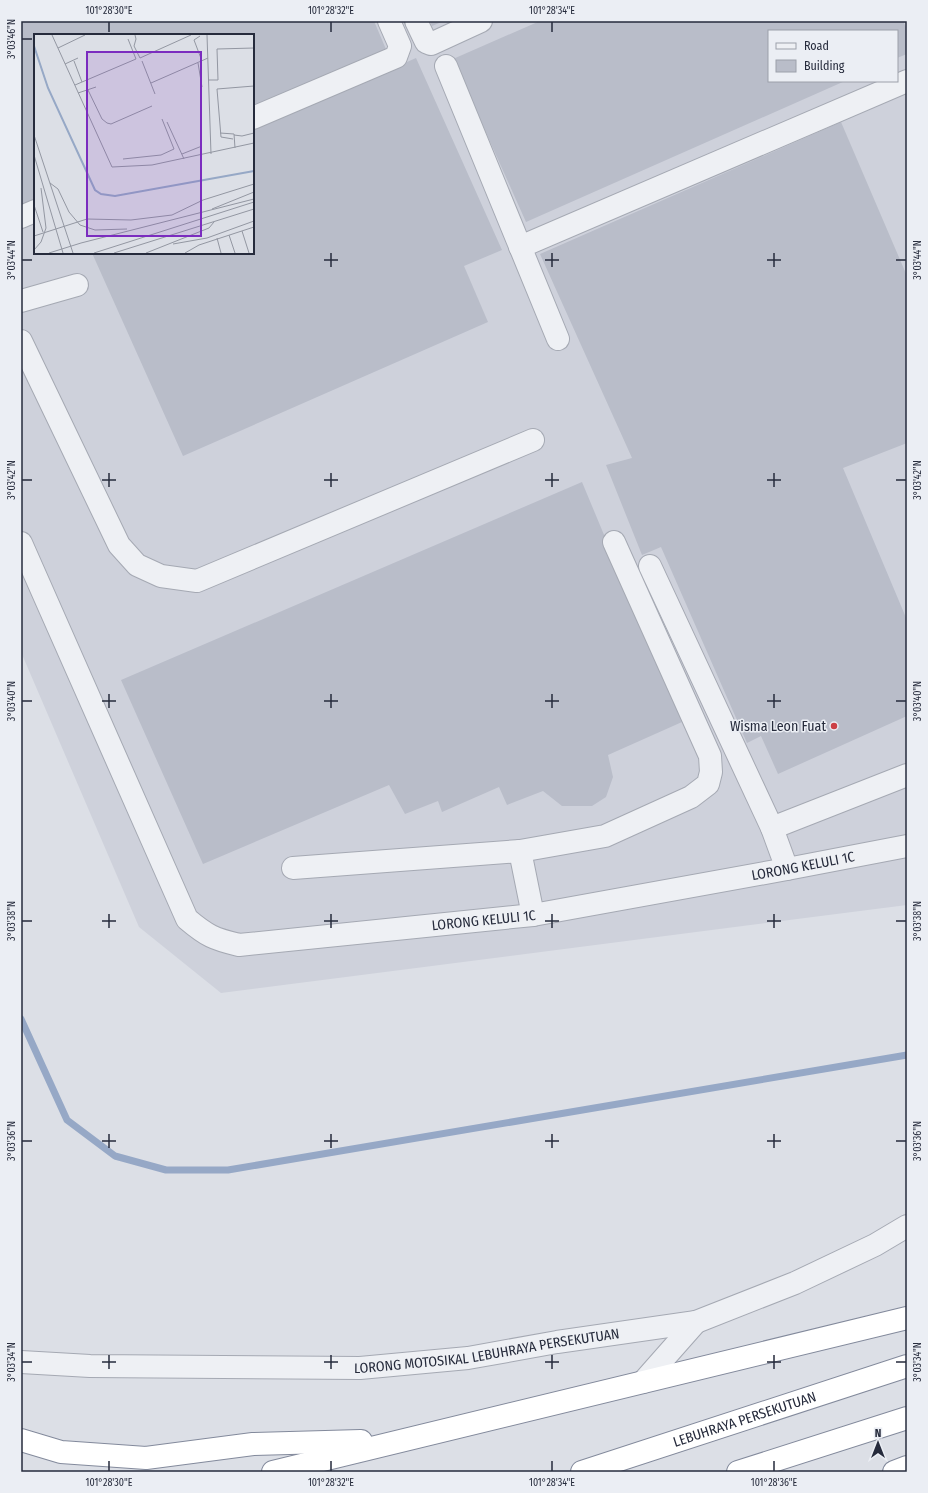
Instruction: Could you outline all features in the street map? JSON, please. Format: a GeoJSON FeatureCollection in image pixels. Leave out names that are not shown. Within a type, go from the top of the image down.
{"type":"FeatureCollection","features":[{"type":"Feature","properties":{"kind":"highway"},"geometry":{"type":"LineString","coordinates":[[273,1472],[907,1318]]}},
{"type":"Feature","properties":{"kind":"highway","name":"LEBUHRAYA PERSEKUTUAN"},"geometry":{"type":"LineString","coordinates":[[582,1472],[907,1366]]}},
{"type":"Feature","properties":{"kind":"highway"},"geometry":{"type":"LineString","coordinates":[[738,1472],[907,1418]]}},
{"type":"Feature","properties":{"kind":"highway"},"geometry":{"type":"LineString","coordinates":[[21,1440],[61,1452],[146,1458],[253,1444],[403,1440]]}},
{"type":"Feature","properties":{"kind":"highway"},"geometry":{"type":"LineString","coordinates":[[894,1472],[907,1467]]}},
{"type":"Feature","properties":{"kind":"street"},"geometry":{"type":"LineString","coordinates":[[254,118],[396,57],[400,46],[389,21]]}},
{"type":"Feature","properties":{"kind":"street"},"geometry":{"type":"LineString","coordinates":[[416,21],[426,42],[431,44],[481,21]]}},
{"type":"Feature","properties":{"kind":"street"},"geometry":{"type":"LineString","coordinates":[[446,66],[558,339]]}},
{"type":"Feature","properties":{"kind":"street"},"geometry":{"type":"LineString","coordinates":[[520,247],[906,86]]}},
{"type":"Feature","properties":{"kind":"street"},"geometry":{"type":"LineString","coordinates":[[21,217],[34,211]]}},
{"type":"Feature","properties":{"kind":"street"},"geometry":{"type":"LineString","coordinates":[[21,301],[77,285]]}},
{"type":"Feature","properties":{"kind":"street"},"geometry":{"type":"LineString","coordinates":[[21,341],[119,545],[137,565],[161,576],[197,581],[532,440]]}},
{"type":"Feature","properties":{"kind":"street"},"geometry":{"type":"LineString","coordinates":[[293,868],[520,851],[605,836],[691,797],[708,784],[711,772],[710,756],[614,542]]}},
{"type":"Feature","properties":{"kind":"street","name":"LORONG KELULI 1C"},"geometry":{"type":"LineString","coordinates":[[21,543],[187,919],[202,932],[218,940],[239,945],[533,915],[907,846]]}},
{"type":"Feature","properties":{"kind":"street"},"geometry":{"type":"LineString","coordinates":[[650,566],[772,828],[787,869]]}},
{"type":"Feature","properties":{"kind":"street"},"geometry":{"type":"LineString","coordinates":[[772,828],[907,775]]}},
{"type":"Feature","properties":{"kind":"street"},"geometry":{"type":"LineString","coordinates":[[520,851],[533,915]]}},
{"type":"Feature","properties":{"kind":"street","name":"LORONG MOTOSIKAL LEBUHRAYA PERSEKUTUAN"},"geometry":{"type":"LineString","coordinates":[[21,1362],[90,1366],[360,1368],[468,1358],[557,1342],[696,1322],[795,1283],[875,1245],[907,1226]]}},
{"type":"Feature","properties":{"kind":"street"},"geometry":{"type":"LineString","coordinates":[[643,1382],[696,1322]]}},
{"type":"Feature","properties":{"kind":"shaded area"},"geometry":{"type":"Polygon","coordinates":[[[21,21],[907,21],[907,905],[221,993],[139,927],[21,652],[21,21]]]}},
{"type":"Feature","properties":{"kind":"building"},"geometry":{"type":"Polygon","coordinates":[[[21,21],[374,21],[388,54],[254,112],[254,34],[34,34],[34,206],[21,212],[21,21]]]}},
{"type":"Feature","properties":{"kind":"building"},"geometry":{"type":"Polygon","coordinates":[[[430,21],[444,21],[432,26],[430,21]]]}},
{"type":"Feature","properties":{"kind":"building"},"geometry":{"type":"Polygon","coordinates":[[[540,21],[903,21],[907,29],[907,54],[898,58],[898,30],[768,30],[768,82],[843,82],[526,222],[453,59],[540,21]]]}},
{"type":"Feature","properties":{"kind":"building"},"geometry":{"type":"Polygon","coordinates":[[[416,58],[502,250],[464,266],[488,322],[183,456],[92,254],[254,254],[254,130],[416,58]]]}},
{"type":"Feature","properties":{"kind":"building"},"geometry":{"type":"Polygon","coordinates":[[[841,122],[907,276],[907,443],[843,468],[907,620],[907,716],[778,774],[761,736],[747,743],[661,547],[642,555],[606,465],[632,458],[540,254],[841,122]]]}},
{"type":"Feature","properties":{"kind":"building"},"geometry":{"type":"Polygon","coordinates":[[[582,482],[682,722],[608,755],[613,777],[606,797],[592,806],[562,806],[543,791],[507,805],[499,787],[442,812],[438,801],[405,814],[389,785],[203,864],[121,680],[582,482]]]}},
{"type":"Feature","properties":{"kind":"waterway"},"geometry":{"type":"LineString","coordinates":[[21,1019],[67,1120],[115,1156],[166,1170],[228,1170],[907,1055]]}},
{"type":"Feature","properties":{"kind":"place","name":"Wisma Leon Fuat"},"geometry":{"type":"Point","coordinates":[834,726]}}]}
